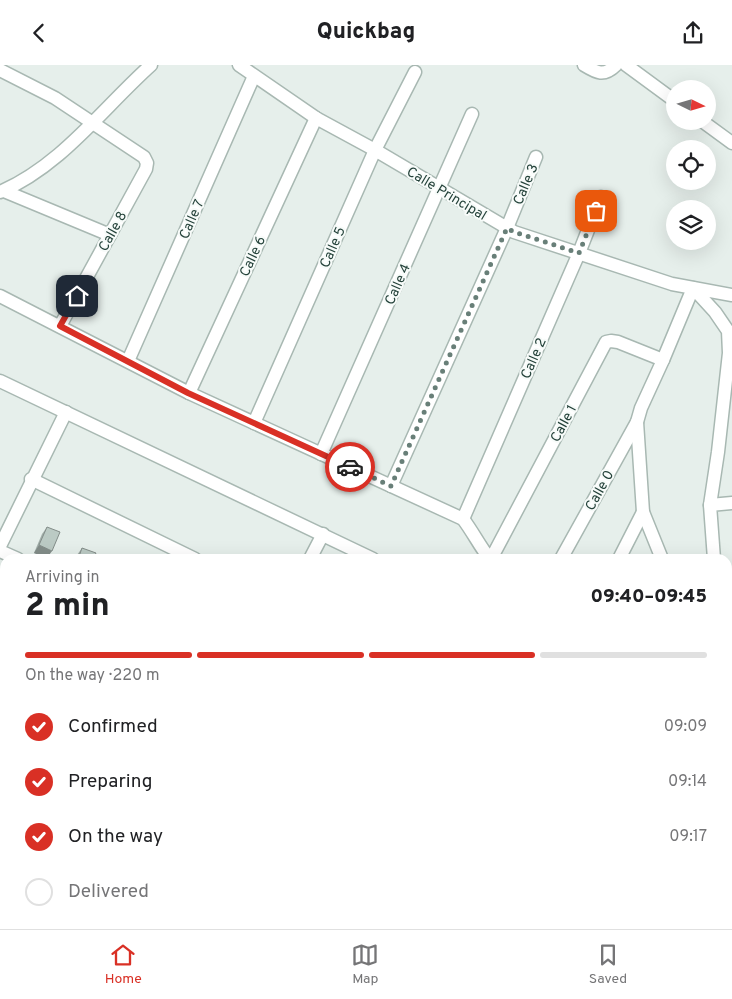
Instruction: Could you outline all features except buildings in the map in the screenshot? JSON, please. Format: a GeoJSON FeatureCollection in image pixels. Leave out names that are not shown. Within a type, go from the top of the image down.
{"type":"FeatureCollection","features":[{"type":"Feature","properties":{"kind":"street"},"geometry":{"type":"LineString","coordinates":[[2,191],[20,183],[46,166],[151,65]]}},
{"type":"Feature","properties":{"kind":"street","name":"Calle Principal"},"geometry":{"type":"LineString","coordinates":[[239,65],[316,118],[440,187],[514,232],[672,284],[732,295]]}},
{"type":"Feature","properties":{"kind":"street"},"geometry":{"type":"LineString","coordinates":[[584,65],[595,72],[603,73],[610,71],[616,65]]}},
{"type":"Feature","properties":{"kind":"street"},"geometry":{"type":"LineString","coordinates":[[626,65],[666,94]]}},
{"type":"Feature","properties":{"kind":"street"},"geometry":{"type":"LineString","coordinates":[[0,70],[55,98],[92,122]]}},
{"type":"Feature","properties":{"kind":"street","name":"Calle 5"},"geometry":{"type":"LineString","coordinates":[[254,423],[375,150],[414,72]]}},
{"type":"Feature","properties":{"kind":"street","name":"Calle 7"},"geometry":{"type":"LineString","coordinates":[[128,361],[254,76]]}},
{"type":"Feature","properties":{"kind":"street","name":"Calle 4"},"geometry":{"type":"LineString","coordinates":[[321,454],[472,114]]}},
{"type":"Feature","properties":{"kind":"street","name":"Calle 6"},"geometry":{"type":"LineString","coordinates":[[188,393],[316,118]]}},
{"type":"Feature","properties":{"kind":"street","name":"Calle 8"},"geometry":{"type":"LineString","coordinates":[[60,326],[146,169],[147,163],[144,157],[92,122]]}},
{"type":"Feature","properties":{"kind":"street"},"geometry":{"type":"LineString","coordinates":[[714,130],[732,143]]}},
{"type":"Feature","properties":{"kind":"street","name":"Calle 3"},"geometry":{"type":"LineString","coordinates":[[391,486],[507,228],[536,157]]}},
{"type":"Feature","properties":{"kind":"street"},"geometry":{"type":"LineString","coordinates":[[2,191],[110,235]]}},
{"type":"Feature","properties":{"kind":"street","name":"Calle 2"},"geometry":{"type":"LineString","coordinates":[[463,519],[602,197]]}},
{"type":"Feature","properties":{"kind":"street"},"geometry":{"type":"LineString","coordinates":[[660,554],[643,512],[637,422],[640,408],[693,289],[715,312],[728,331],[729,353],[710,505],[714,554]]}},
{"type":"Feature","properties":{"kind":"street"},"geometry":{"type":"LineString","coordinates":[[0,296],[188,393],[463,519],[473,531],[486,554]]}},
{"type":"Feature","properties":{"kind":"street","name":"Calle 1"},"geometry":{"type":"LineString","coordinates":[[494,554],[606,342],[618,342],[663,359]]}},
{"type":"Feature","properties":{"kind":"street"},"geometry":{"type":"LineString","coordinates":[[0,381],[363,554]]}},
{"type":"Feature","properties":{"kind":"street"},"geometry":{"type":"LineString","coordinates":[[0,546],[66,412]]}},
{"type":"Feature","properties":{"kind":"street","name":"Calle 0"},"geometry":{"type":"LineString","coordinates":[[564,554],[637,422]]}},
{"type":"Feature","properties":{"kind":"street"},"geometry":{"type":"LineString","coordinates":[[32,479],[185,554]]}},
{"type":"Feature","properties":{"kind":"street"},"geometry":{"type":"LineString","coordinates":[[710,505],[732,503]]}},
{"type":"Feature","properties":{"kind":"street"},"geometry":{"type":"LineString","coordinates":[[622,554],[643,512]]}},
{"type":"Feature","properties":{"kind":"street"},"geometry":{"type":"LineString","coordinates":[[313,554],[323,534]]}},
{"type":"Feature","properties":{"kind":"way so far"},"geometry":{"type":"LineString","coordinates":[[350,467],[391,486],[507,228],[579,253],[596,211]]}},
{"type":"Feature","properties":{"kind":"route"},"geometry":{"type":"LineString","coordinates":[[77,296],[60,326],[188,393],[350,467]]}}]}
